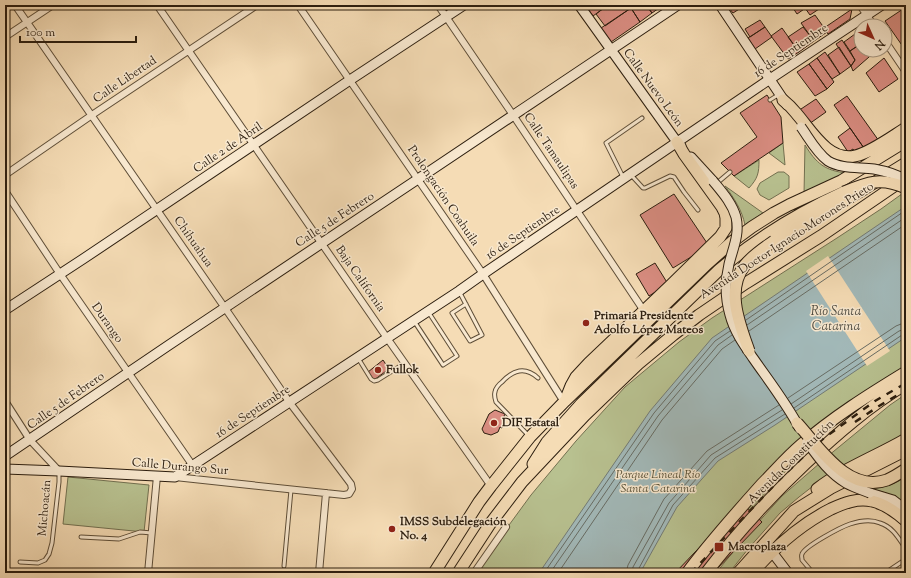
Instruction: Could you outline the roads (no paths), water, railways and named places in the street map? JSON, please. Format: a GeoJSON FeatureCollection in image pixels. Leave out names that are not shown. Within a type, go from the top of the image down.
{"type":"FeatureCollection","features":[{"type":"Feature","properties":{"kind":"highway"},"geometry":{"type":"LineString","coordinates":[[782,97],[819,141],[831,151],[841,156],[847,157],[861,154],[883,143],[906,128]]}},
{"type":"Feature","properties":{"kind":"highway","name":"Avenida Doctor Ignacio Morones Prieto"},"geometry":{"type":"LineString","coordinates":[[434,573],[491,486],[530,437],[564,402],[708,263],[752,227],[789,205],[841,181],[906,141]]}},
{"type":"Feature","properties":{"kind":"highway"},"geometry":{"type":"LineString","coordinates":[[564,402],[576,377],[720,236],[726,228],[726,218],[722,207],[677,142]]}},
{"type":"Feature","properties":{"kind":"highway"},"geometry":{"type":"LineString","coordinates":[[749,351],[739,322],[735,299],[737,279],[740,271],[746,263],[774,241],[906,163]]}},
{"type":"Feature","properties":{"kind":"highway","name":"Avenida Doctor Ignacio Morones Prieto"},"geometry":{"type":"LineString","coordinates":[[458,573],[490,524],[522,482],[585,415],[638,364],[672,335],[699,315],[906,179]]}},
{"type":"Feature","properties":{"kind":"highway"},"geometry":{"type":"LineString","coordinates":[[522,482],[534,460],[547,442],[581,404],[719,270],[739,253],[774,229],[806,211],[864,184],[884,182],[894,183],[906,188]]}},
{"type":"Feature","properties":{"kind":"highway"},"geometry":{"type":"LineString","coordinates":[[687,573],[702,553],[747,501],[801,445],[850,407],[906,372]]}},
{"type":"Feature","properties":{"kind":"highway","name":"Avenida Constitución"},"geometry":{"type":"LineString","coordinates":[[706,573],[752,517],[814,455],[863,414],[906,384]]}},
{"type":"Feature","properties":{"kind":"highway"},"geometry":{"type":"LineString","coordinates":[[797,423],[824,455],[840,469],[856,479],[879,482],[895,476],[906,469]]}},
{"type":"Feature","properties":{"kind":"highway"},"geometry":{"type":"LineString","coordinates":[[738,573],[794,511],[818,488],[829,480],[906,439]]}},
{"type":"Feature","properties":{"kind":"highway"},"geometry":{"type":"LineString","coordinates":[[794,511],[831,488],[906,450]]}},
{"type":"Feature","properties":{"kind":"highway"},"geometry":{"type":"LineString","coordinates":[[752,573],[772,552],[802,525],[841,504],[867,500],[880,503],[890,508],[906,521]]}},
{"type":"Feature","properties":{"kind":"street","name":"Chihuahua"},"geometry":{"type":"LineString","coordinates":[[15,5],[290,403],[348,480],[352,487],[351,492]]}},
{"type":"Feature","properties":{"kind":"street"},"geometry":{"type":"LineString","coordinates":[[5,37],[53,5]]}},
{"type":"Feature","properties":{"kind":"street","name":"Baja California"},"geometry":{"type":"LineString","coordinates":[[157,5],[491,486]]}},
{"type":"Feature","properties":{"kind":"street","name":"Calle Libertad"},"geometry":{"type":"LineString","coordinates":[[5,176],[92,115],[258,5]]}},
{"type":"Feature","properties":{"kind":"street","name":"Prolongación Coahuila"},"geometry":{"type":"LineString","coordinates":[[298,5],[483,274],[564,402]]}},
{"type":"Feature","properties":{"kind":"street","name":"Calle Tamaulipas"},"geometry":{"type":"LineString","coordinates":[[438,5],[644,311]]}},
{"type":"Feature","properties":{"kind":"street","name":"Calle 2 de Abril"},"geometry":{"type":"LineString","coordinates":[[5,310],[464,5]]}},
{"type":"Feature","properties":{"kind":"street","name":"Calle Nuevo León"},"geometry":{"type":"LineString","coordinates":[[579,5],[677,142],[715,183],[732,207],[738,228],[737,238],[727,273],[726,295],[730,317],[749,351],[797,423],[816,455],[837,477],[847,484],[893,500],[906,510]]}},
{"type":"Feature","properties":{"kind":"street","name":"Calle 5 de Febrero"},"geometry":{"type":"LineString","coordinates":[[5,456],[128,372],[678,5]]}},
{"type":"Feature","properties":{"kind":"street"},"geometry":{"type":"LineString","coordinates":[[720,5],[801,127],[823,156],[833,163],[850,167],[876,169],[906,179]]}},
{"type":"Feature","properties":{"kind":"street"},"geometry":{"type":"LineString","coordinates":[[860,5],[869,18]]}},
{"type":"Feature","properties":{"kind":"street","name":"16 de Septiembre"},"geometry":{"type":"LineString","coordinates":[[175,478],[459,291],[770,79],[882,5]]}},
{"type":"Feature","properties":{"kind":"street"},"geometry":{"type":"LineString","coordinates":[[893,53],[906,72]]}},
{"type":"Feature","properties":{"kind":"street","name":"Durango"},"geometry":{"type":"LineString","coordinates":[[5,191],[60,274],[193,466]]}},
{"type":"Feature","properties":{"kind":"street","name":"Michoacán"},"geometry":{"type":"LineString","coordinates":[[5,401],[30,440],[59,471]]}},
{"type":"Feature","properties":{"kind":"street","name":"Calle Durango Sur"},"geometry":{"type":"LineString","coordinates":[[5,469],[157,476],[326,494],[347,495],[351,492]]}},
{"type":"Feature","properties":{"kind":"street"},"geometry":{"type":"LineString","coordinates":[[148,573],[157,476]]}},
{"type":"Feature","properties":{"kind":"street"},"geometry":{"type":"LineString","coordinates":[[319,573],[326,494]]}},
{"type":"Feature","properties":{"kind":"street"},"geometry":{"type":"LineString","coordinates":[[474,573],[506,527]]}},
{"type":"Feature","properties":{"kind":"street"},"geometry":{"type":"LineString","coordinates":[[772,552],[788,573]]}},
{"type":"Feature","properties":{"kind":"lane"},"geometry":{"type":"LineString","coordinates":[[770,100],[782,97]]}},
{"type":"Feature","properties":{"kind":"lane"},"geometry":{"type":"LineString","coordinates":[[642,118],[606,143],[627,177],[643,188],[670,176],[674,177],[698,210]]}},
{"type":"Feature","properties":{"kind":"lane"},"geometry":{"type":"LineString","coordinates":[[715,183],[730,172]]}},
{"type":"Feature","properties":{"kind":"lane"},"geometry":{"type":"LineString","coordinates":[[459,291],[466,304],[482,335],[470,341],[452,313],[466,304]]}},
{"type":"Feature","properties":{"kind":"lane"},"geometry":{"type":"LineString","coordinates":[[413,321],[443,365],[457,356],[428,311]]}},
{"type":"Feature","properties":{"kind":"lane"},"geometry":{"type":"LineString","coordinates":[[358,357],[371,379],[374,381],[405,363]]}},
{"type":"Feature","properties":{"kind":"lane"},"geometry":{"type":"LineString","coordinates":[[530,437],[496,402],[495,392],[499,385],[513,372],[525,370],[538,378]]}},
{"type":"Feature","properties":{"kind":"lane","name":"Michoacán"},"geometry":{"type":"LineString","coordinates":[[20,562],[38,563],[45,560],[49,554],[52,543],[59,471]]}},
{"type":"Feature","properties":{"kind":"lane"},"geometry":{"type":"LineString","coordinates":[[284,566],[290,490]]}},
{"type":"Feature","properties":{"kind":"lane"},"geometry":{"type":"LineString","coordinates":[[813,573],[802,560],[803,552],[849,524],[864,521],[875,521],[886,525],[895,533],[906,549]]}},
{"type":"Feature","properties":{"kind":"lane"},"geometry":{"type":"LineString","coordinates":[[81,537],[119,539],[140,532],[152,533]]}},
{"type":"Feature","properties":{"kind":"lane"},"geometry":{"type":"LineString","coordinates":[[885,573],[906,558]]}},
{"type":"Feature","properties":{"kind":"water","name":"Río Santa Catarina"},"geometry":{"type":"Polygon","coordinates":[[[906,206],[906,337],[775,425],[718,461],[677,507],[640,573],[539,573],[650,411],[712,338],[906,206]]]}},
{"type":"Feature","properties":{"kind":"railway"},"geometry":{"type":"LineString","coordinates":[[691,573],[779,480],[824,438],[875,401],[906,383]]}},
{"type":"Feature","properties":{"kind":"railway"},"geometry":{"type":"LineString","coordinates":[[855,422],[906,390]]}},
{"type":"Feature","properties":{"kind":"place","name":"Primaria Presidente Adolfo López Mateos"},"geometry":{"type":"Point","coordinates":[586,323]}},
{"type":"Feature","properties":{"kind":"place","name":"Fullok"},"geometry":{"type":"Point","coordinates":[378,370]}},
{"type":"Feature","properties":{"kind":"place","name":"DIF Estatal"},"geometry":{"type":"Point","coordinates":[494,423]}},
{"type":"Feature","properties":{"kind":"place","name":"IMSS Subdelegación No. 4"},"geometry":{"type":"Point","coordinates":[392,529]}},
{"type":"Feature","properties":{"kind":"place","name":"Macroplaza"},"geometry":{"type":"Point","coordinates":[719,547]}},
{"type":"Feature","properties":{"kind":"park label","name":"Parque Lineal Río Santa Catarina"},"geometry":{"type":"Point","coordinates":[658,482]}}]}
